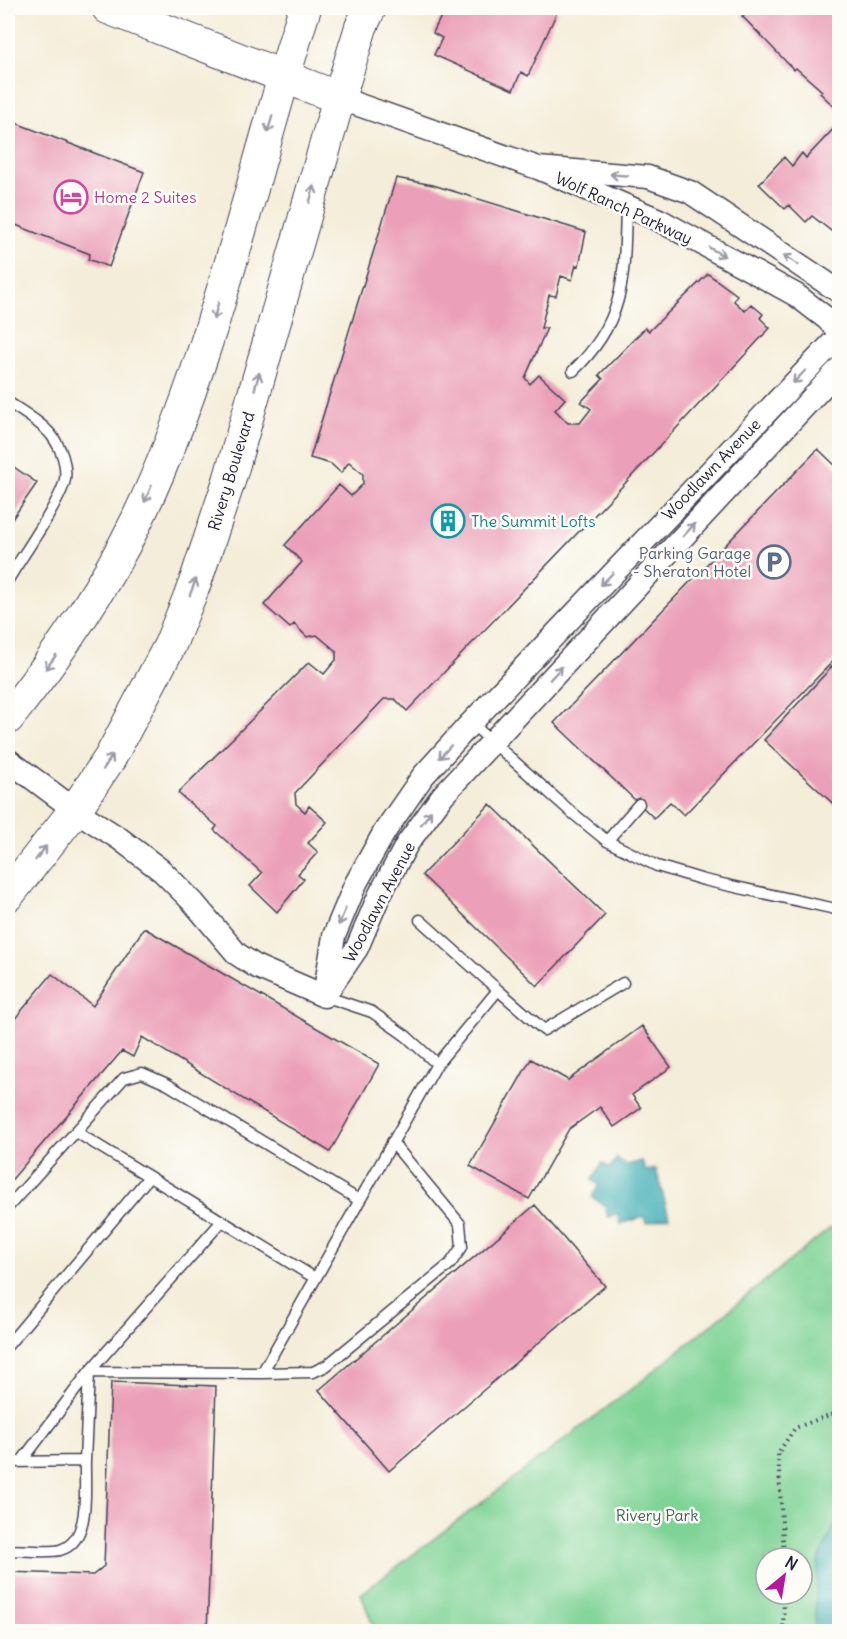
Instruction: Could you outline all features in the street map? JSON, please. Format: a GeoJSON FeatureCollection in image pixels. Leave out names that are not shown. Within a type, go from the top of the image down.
{"type":"FeatureCollection","features":[{"type":"Feature","properties":{"kind":"street"},"geometry":{"type":"LineString","coordinates":[[108,8],[339,98],[538,168]]}},
{"type":"Feature","properties":{"kind":"street"},"geometry":{"type":"LineString","coordinates":[[8,718],[49,666],[87,610],[136,521],[180,420],[212,322],[305,8]]}},
{"type":"Feature","properties":{"kind":"street","name":"Rivery Boulevard"},"geometry":{"type":"LineString","coordinates":[[8,895],[75,810],[110,758],[141,704],[170,645],[195,583],[229,481],[339,98],[370,8]]}},
{"type":"Feature","properties":{"kind":"street","name":"Wolf Ranch Parkway"},"geometry":{"type":"LineString","coordinates":[[538,168],[659,220],[796,295],[826,318],[840,333]]}},
{"type":"Feature","properties":{"kind":"street","name":"Wolf Ranch Parkway"},"geometry":{"type":"LineString","coordinates":[[538,168],[648,177],[690,192],[840,292]]}},
{"type":"Feature","properties":{"kind":"street","name":"Woodlawn Avenue"},"geometry":{"type":"LineString","coordinates":[[324,996],[334,936],[356,883],[385,831],[423,776],[840,333]]}},
{"type":"Feature","properties":{"kind":"street","name":"Woodlawn Avenue"},"geometry":{"type":"LineString","coordinates":[[324,996],[357,948],[379,896],[407,844],[443,795],[840,368]]}},
{"type":"Feature","properties":{"kind":"street"},"geometry":{"type":"LineString","coordinates":[[8,760],[75,810],[120,838],[162,871],[193,902],[237,954],[257,967],[324,996]]}},
{"type":"Feature","properties":{"kind":"lane"},"geometry":{"type":"LineString","coordinates":[[573,371],[592,353],[605,334],[617,306],[625,262],[626,206]]}},
{"type":"Feature","properties":{"kind":"lane"},"geometry":{"type":"LineString","coordinates":[[8,402],[50,434],[61,451],[65,466],[65,481],[58,498],[8,580]]}},
{"type":"Feature","properties":{"kind":"lane"},"geometry":{"type":"LineString","coordinates":[[471,723],[570,812],[607,841],[666,869],[704,880],[840,910]]}},
{"type":"Feature","properties":{"kind":"lane"},"geometry":{"type":"LineString","coordinates":[[607,841],[639,804]]}},
{"type":"Feature","properties":{"kind":"lane"},"geometry":{"type":"LineString","coordinates":[[420,920],[544,1030],[623,983]]}},
{"type":"Feature","properties":{"kind":"lane"},"geometry":{"type":"LineString","coordinates":[[262,1373],[437,1064],[498,990]]}},
{"type":"Feature","properties":{"kind":"lane"},"geometry":{"type":"LineString","coordinates":[[324,996],[372,1012],[406,1036],[437,1064]]}},
{"type":"Feature","properties":{"kind":"lane"},"geometry":{"type":"LineString","coordinates":[[8,1207],[124,1078],[142,1073],[167,1084],[359,1200]]}},
{"type":"Feature","properties":{"kind":"lane"},"geometry":{"type":"LineString","coordinates":[[76,1132],[315,1278]]}},
{"type":"Feature","properties":{"kind":"lane"},"geometry":{"type":"LineString","coordinates":[[89,1372],[314,1372],[326,1366],[450,1264],[462,1246],[460,1224],[392,1142]]}},
{"type":"Feature","properties":{"kind":"lane"},"geometry":{"type":"LineString","coordinates":[[8,1345],[149,1177]]}},
{"type":"Feature","properties":{"kind":"lane"},"geometry":{"type":"LineString","coordinates":[[21,1462],[89,1372],[222,1221]]}},
{"type":"Feature","properties":{"kind":"lane"},"geometry":{"type":"LineString","coordinates":[[8,1550],[60,1550],[81,1533],[89,1372]]}},
{"type":"Feature","properties":{"kind":"lane"},"geometry":{"type":"LineString","coordinates":[[8,1462],[85,1461]]}},
{"type":"Feature","properties":{"kind":"path"},"geometry":{"type":"LineString","coordinates":[[783,1546],[778,1453],[795,1428],[840,1411]]}},
{"type":"Feature","properties":{"kind":"path"},"geometry":{"type":"LineString","coordinates":[[783,1632],[784,1606]]}},
{"type":"Feature","properties":{"kind":"green space","name":"Rivery Park"},"geometry":{"type":"Polygon","coordinates":[[[839,1221],[839,1631],[375,1631],[361,1594],[639,1383],[839,1221]]]}},
{"type":"Feature","properties":{"kind":"water"},"geometry":{"type":"Polygon","coordinates":[[[617,1158],[627,1165],[642,1161],[646,1171],[656,1169],[669,1217],[646,1223],[644,1217],[620,1224],[618,1214],[608,1217],[605,1206],[592,1197],[599,1185],[592,1180],[602,1163],[610,1168],[617,1158]]]}},
{"type":"Feature","properties":{"kind":"water"},"geometry":{"type":"Polygon","coordinates":[[[839,1515],[839,1631],[814,1631],[818,1562],[839,1515]]]}},
{"type":"Feature","properties":{"kind":"building"},"geometry":{"type":"Polygon","coordinates":[[[445,8],[547,8],[557,12],[528,76],[521,72],[513,90],[434,55],[442,38],[433,33],[445,8]]]}},
{"type":"Feature","properties":{"kind":"building"},"geometry":{"type":"Polygon","coordinates":[[[751,8],[840,8],[840,112],[820,93],[822,91],[796,68],[794,70],[742,16],[751,8]]]}},
{"type":"Feature","properties":{"kind":"building","name":"Home 2 Suites"},"geometry":{"type":"Polygon","coordinates":[[[8,120],[144,172],[109,267],[88,259],[90,254],[8,222],[8,120]]]}},
{"type":"Feature","properties":{"kind":"building"},"geometry":{"type":"Polygon","coordinates":[[[840,122],[840,238],[812,216],[806,222],[789,205],[785,209],[759,184],[784,157],[792,166],[802,153],[806,158],[840,122]]]}},
{"type":"Feature","properties":{"kind":"building","name":"The Summit Lofts"},"geometry":{"type":"Polygon","coordinates":[[[396,178],[433,185],[586,232],[579,266],[576,265],[572,280],[561,276],[556,296],[549,295],[541,328],[547,328],[525,378],[530,384],[539,375],[565,399],[555,410],[568,423],[580,423],[591,409],[581,402],[603,379],[599,375],[645,328],[649,331],[708,274],[737,295],[734,301],[745,311],[751,304],[763,314],[760,318],[770,328],[407,711],[395,699],[384,699],[295,793],[296,804],[305,812],[309,806],[327,822],[308,843],[318,852],[298,874],[304,879],[277,912],[250,886],[262,873],[214,830],[217,826],[178,793],[309,662],[324,674],[336,660],[336,651],[317,635],[307,637],[294,624],[290,628],[264,605],[302,562],[285,545],[339,485],[351,496],[363,484],[363,474],[349,462],[341,473],[331,464],[310,458],[396,178]]]}},
{"type":"Feature","properties":{"kind":"building","name":"Parking Garage - Sheraton Hotel"},"geometry":{"type":"Polygon","coordinates":[[[818,449],[840,470],[840,654],[684,815],[670,802],[654,818],[554,723],[818,449]]]}},
{"type":"Feature","properties":{"kind":"building"},"geometry":{"type":"Polygon","coordinates":[[[8,463],[37,483],[8,525],[8,463]]]}},
{"type":"Feature","properties":{"kind":"building"},"geometry":{"type":"Polygon","coordinates":[[[840,658],[840,810],[764,740],[840,658]]]}},
{"type":"Feature","properties":{"kind":"building"},"geometry":{"type":"Polygon","coordinates":[[[490,804],[605,915],[537,986],[422,875],[490,804]]]}},
{"type":"Feature","properties":{"kind":"building"},"geometry":{"type":"Polygon","coordinates":[[[144,928],[379,1064],[330,1152],[142,1037],[133,1057],[122,1051],[8,1184],[8,1027],[52,974],[93,1006],[144,928]]]}},
{"type":"Feature","properties":{"kind":"building"},"geometry":{"type":"Polygon","coordinates":[[[642,1026],[671,1067],[632,1095],[641,1108],[614,1127],[600,1107],[569,1129],[529,1199],[470,1166],[531,1059],[568,1080],[642,1026]]]}},
{"type":"Feature","properties":{"kind":"building"},"geometry":{"type":"Polygon","coordinates":[[[535,1205],[605,1286],[389,1471],[319,1390],[535,1205]]]}},
{"type":"Feature","properties":{"kind":"building"},"geometry":{"type":"Polygon","coordinates":[[[111,1382],[216,1386],[207,1632],[8,1632],[8,1572],[93,1575],[104,1566],[111,1382]]]}},
{"type":"Feature","properties":{"kind":"place","name":"Home 2 Suites"},"geometry":{"type":"Point","coordinates":[71,197]}},
{"type":"Feature","properties":{"kind":"place","name":"The Summit Lofts"},"geometry":{"type":"Point","coordinates":[448,521]}},
{"type":"Feature","properties":{"kind":"place","name":"Parking Garage - Sheraton Hotel"},"geometry":{"type":"Point","coordinates":[774,562]}}]}
